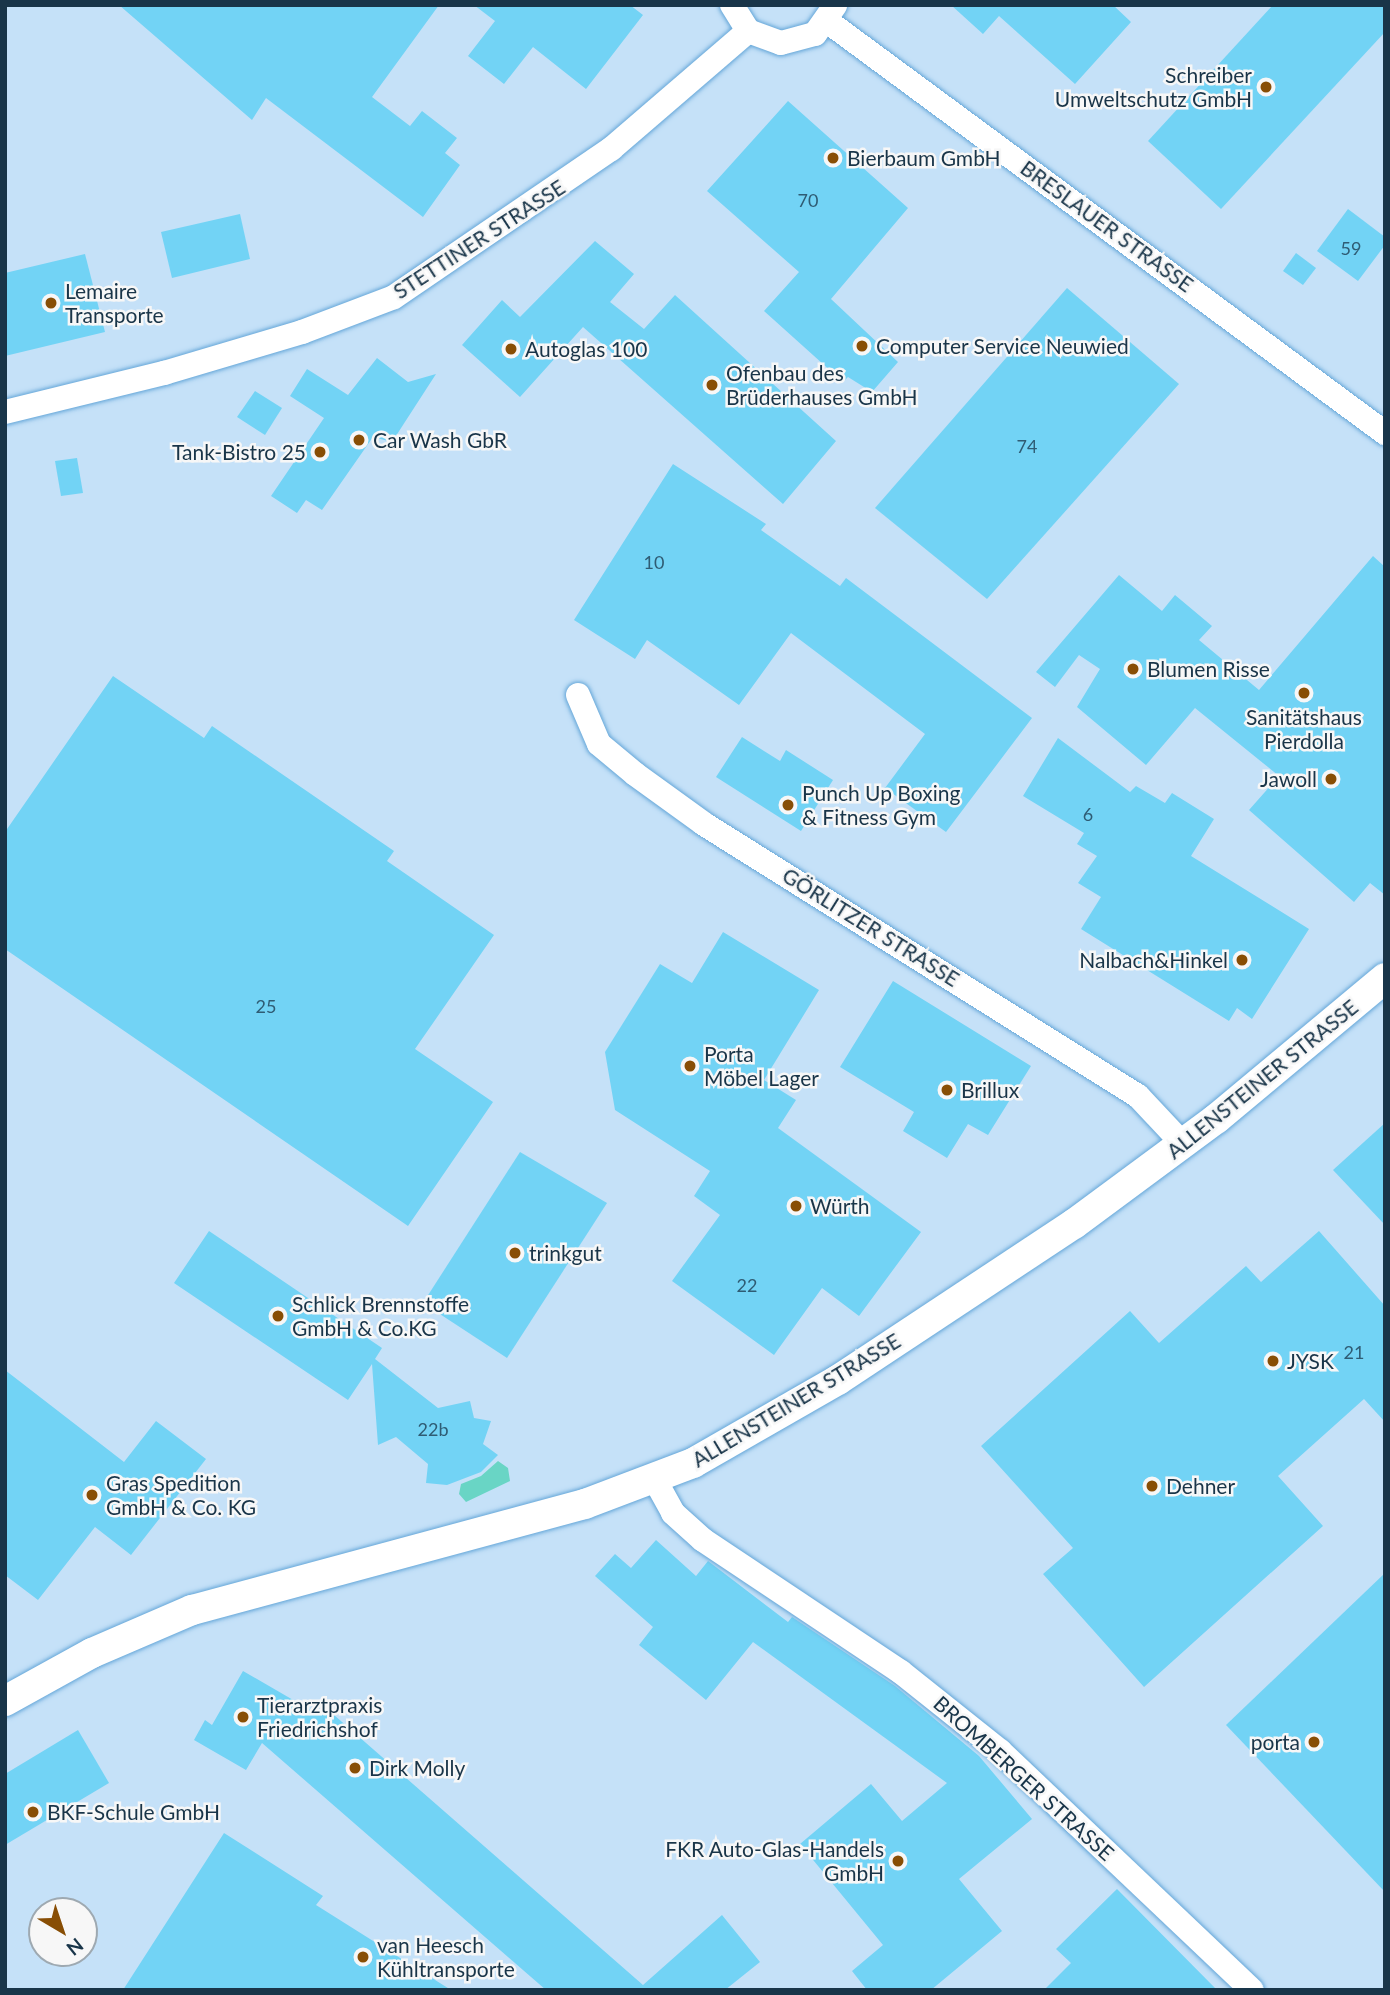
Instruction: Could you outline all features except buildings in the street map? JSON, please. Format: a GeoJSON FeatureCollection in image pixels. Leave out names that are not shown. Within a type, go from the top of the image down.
{"type":"FeatureCollection","features":[{"type":"Feature","properties":{"kind":"street"},"geometry":{"type":"LineString","coordinates":[[732,5],[748,31],[763,40],[798,41],[831,13]]}},
{"type":"Feature","properties":{"kind":"street","name":"BRESLAUER STRASSE"},"geometry":{"type":"LineString","coordinates":[[831,13],[1385,433]]}},
{"type":"Feature","properties":{"kind":"street","name":"STETTINER STRASSE"},"geometry":{"type":"LineString","coordinates":[[5,412],[164,373],[302,332],[394,297],[611,149],[748,31]]}},
{"type":"Feature","properties":{"kind":"street","name":"GÖRLITZER STRASSE"},"geometry":{"type":"LineString","coordinates":[[578,695],[599,744],[635,774],[704,824],[1119,1083],[1146,1103],[1183,1144]]}},
{"type":"Feature","properties":{"kind":"street","name":"ALLENSTEINER STRASSE"},"geometry":{"type":"LineString","coordinates":[[5,1701],[112,1643],[192,1610],[529,1520],[655,1480],[736,1440],[838,1380],[1074,1224],[1183,1144],[1385,978]]}},
{"type":"Feature","properties":{"kind":"street","name":"BROMBERGER STRASSE"},"geometry":{"type":"LineString","coordinates":[[655,1480],[673,1513],[703,1540],[901,1672],[1000,1751],[1252,1990]]}},
{"type":"Feature","properties":{"kind":"shaded area"},"geometry":{"type":"Polygon","coordinates":[[[5,5],[1385,5],[1385,1990],[5,1990],[5,5]]]}},
{"type":"Feature","properties":{"kind":"shaded area"},"geometry":{"type":"Polygon","coordinates":[[[498,1461],[508,1468],[510,1481],[466,1502],[459,1494],[461,1484],[481,1476],[498,1461]]]}},
{"type":"Feature","properties":{"kind":"place","name":"Schreiber Umweltschutz GmbH"},"geometry":{"type":"Point","coordinates":[1266,87]}},
{"type":"Feature","properties":{"kind":"place","name":"Bierbaum GmbH"},"geometry":{"type":"Point","coordinates":[833,158]}},
{"type":"Feature","properties":{"kind":"place","name":"Lemaire Transporte"},"geometry":{"type":"Point","coordinates":[51,303]}},
{"type":"Feature","properties":{"kind":"place","name":"Computer Service Neuwied"},"geometry":{"type":"Point","coordinates":[862,346]}},
{"type":"Feature","properties":{"kind":"place","name":"Autoglas 100"},"geometry":{"type":"Point","coordinates":[511,349]}},
{"type":"Feature","properties":{"kind":"place","name":"Ofenbau des Brüderhauses GmbH"},"geometry":{"type":"Point","coordinates":[712,385]}},
{"type":"Feature","properties":{"kind":"place","name":"Car Wash GbR"},"geometry":{"type":"Point","coordinates":[359,440]}},
{"type":"Feature","properties":{"kind":"place","name":"Tank-Bistro 25"},"geometry":{"type":"Point","coordinates":[320,452]}},
{"type":"Feature","properties":{"kind":"place","name":"Blumen Risse"},"geometry":{"type":"Point","coordinates":[1133,669]}},
{"type":"Feature","properties":{"kind":"place","name":"Sanitätshaus Pierdolla"},"geometry":{"type":"Point","coordinates":[1304,693]}},
{"type":"Feature","properties":{"kind":"place","name":"Jawoll"},"geometry":{"type":"Point","coordinates":[1331,779]}},
{"type":"Feature","properties":{"kind":"place","name":"Punch Up Boxing & Fitness Gym"},"geometry":{"type":"Point","coordinates":[788,805]}},
{"type":"Feature","properties":{"kind":"place","name":"Nalbach&Hinkel"},"geometry":{"type":"Point","coordinates":[1242,960]}},
{"type":"Feature","properties":{"kind":"place","name":"Porta Möbel Lager"},"geometry":{"type":"Point","coordinates":[690,1066]}},
{"type":"Feature","properties":{"kind":"place","name":"Brillux"},"geometry":{"type":"Point","coordinates":[947,1090]}},
{"type":"Feature","properties":{"kind":"place","name":"Würth"},"geometry":{"type":"Point","coordinates":[796,1206]}},
{"type":"Feature","properties":{"kind":"place","name":"trinkgut"},"geometry":{"type":"Point","coordinates":[515,1253]}},
{"type":"Feature","properties":{"kind":"place","name":"Schlick Brennstoffe GmbH & Co.KG"},"geometry":{"type":"Point","coordinates":[278,1316]}},
{"type":"Feature","properties":{"kind":"place","name":"JYSK"},"geometry":{"type":"Point","coordinates":[1273,1361]}},
{"type":"Feature","properties":{"kind":"place","name":"Dehner"},"geometry":{"type":"Point","coordinates":[1152,1486]}},
{"type":"Feature","properties":{"kind":"place","name":"Gras Spedition GmbH & Co. KG"},"geometry":{"type":"Point","coordinates":[92,1495]}},
{"type":"Feature","properties":{"kind":"place","name":"Tierarztpraxis Friedrichshof"},"geometry":{"type":"Point","coordinates":[243,1717]}},
{"type":"Feature","properties":{"kind":"place","name":"porta"},"geometry":{"type":"Point","coordinates":[1314,1742]}},
{"type":"Feature","properties":{"kind":"place","name":"Dirk Molly"},"geometry":{"type":"Point","coordinates":[355,1768]}},
{"type":"Feature","properties":{"kind":"place","name":"BKF-Schule GmbH"},"geometry":{"type":"Point","coordinates":[33,1812]}},
{"type":"Feature","properties":{"kind":"place","name":"FKR Auto-Glas-Handels GmbH"},"geometry":{"type":"Point","coordinates":[898,1861]}},
{"type":"Feature","properties":{"kind":"place","name":"van Heesch Kühltransporte"},"geometry":{"type":"Point","coordinates":[363,1957]}}]}
